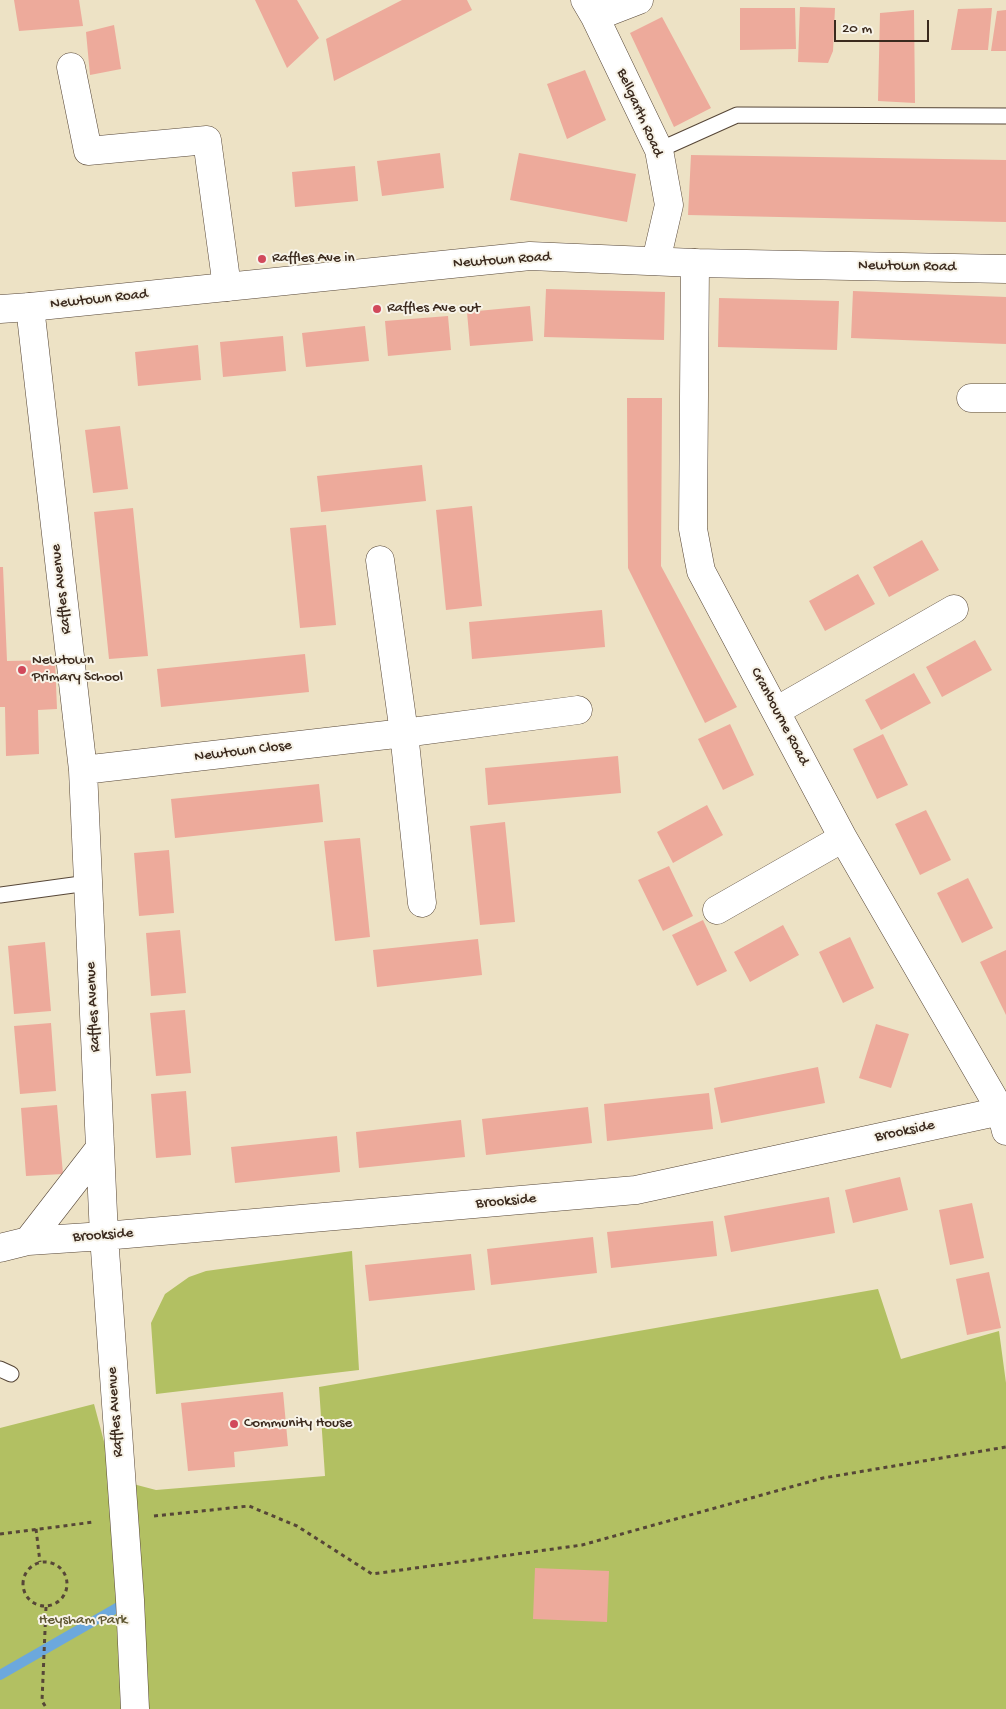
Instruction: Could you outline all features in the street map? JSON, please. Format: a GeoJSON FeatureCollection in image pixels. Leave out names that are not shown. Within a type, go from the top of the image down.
{"type":"FeatureCollection","features":[{"type":"Feature","properties":{"kind":"street"},"geometry":{"type":"LineString","coordinates":[[590,9],[639,0]]}},
{"type":"Feature","properties":{"kind":"street","name":"Bellgarth Road"},"geometry":{"type":"LineString","coordinates":[[590,9],[659,150],[670,205],[656,261]]}},
{"type":"Feature","properties":{"kind":"street"},"geometry":{"type":"LineString","coordinates":[[71,68],[88,151],[207,140],[227,287]]}},
{"type":"Feature","properties":{"kind":"street","name":"Newtown Road"},"geometry":{"type":"LineString","coordinates":[[0,308],[30,307],[530,256],[695,263],[1006,269]]}},
{"type":"Feature","properties":{"kind":"street","name":"Cranbourne Road"},"geometry":{"type":"LineString","coordinates":[[695,263],[692,529],[701,571],[843,838],[1004,1117]]}},
{"type":"Feature","properties":{"kind":"street","name":"Raffles Avenue"},"geometry":{"type":"LineString","coordinates":[[30,307],[83,770],[104,1236],[136,1709]]}},
{"type":"Feature","properties":{"kind":"street"},"geometry":{"type":"LineString","coordinates":[[971,398],[1006,398]]}},
{"type":"Feature","properties":{"kind":"street"},"geometry":{"type":"LineString","coordinates":[[380,560],[404,733],[422,903]]}},
{"type":"Feature","properties":{"kind":"street"},"geometry":{"type":"LineString","coordinates":[[776,711],[954,609]]}},
{"type":"Feature","properties":{"kind":"street","name":"Newtown Close"},"geometry":{"type":"LineString","coordinates":[[83,770],[404,733],[578,710]]}},
{"type":"Feature","properties":{"kind":"street"},"geometry":{"type":"LineString","coordinates":[[717,910],[843,838]]}},
{"type":"Feature","properties":{"kind":"street","name":"Brookside"},"geometry":{"type":"LineString","coordinates":[[0,1248],[28,1241],[636,1190],[1004,1117]]}},
{"type":"Feature","properties":{"kind":"street"},"geometry":{"type":"LineString","coordinates":[[28,1241],[100,1148]]}},
{"type":"Feature","properties":{"kind":"lane"},"geometry":{"type":"LineString","coordinates":[[659,150],[737,115],[1006,116]]}},
{"type":"Feature","properties":{"kind":"lane"},"geometry":{"type":"LineString","coordinates":[[0,896],[88,883]]}},
{"type":"Feature","properties":{"kind":"path"},"geometry":{"type":"LineString","coordinates":[[0,1534],[124,1518],[249,1506],[297,1526],[372,1574],[582,1545],[823,1478],[1006,1447]]}},
{"type":"Feature","properties":{"kind":"path"},"geometry":{"type":"LineString","coordinates":[[36,1529],[40,1562]]}},
{"type":"Feature","properties":{"kind":"path"},"geometry":{"type":"LineString","coordinates":[[40,1562],[47,1562],[60,1567],[67,1580],[65,1595],[60,1601],[46,1607],[32,1603],[26,1597],[22,1583],[27,1569],[40,1562]]}},
{"type":"Feature","properties":{"kind":"path"},"geometry":{"type":"LineString","coordinates":[[46,1607],[42,1700],[47,1709]]}},
{"type":"Feature","properties":{"kind":"green space"},"geometry":{"type":"Polygon","coordinates":[[[352,1251],[359,1370],[156,1394],[151,1323],[165,1294],[189,1277],[206,1271],[352,1251]]]}},
{"type":"Feature","properties":{"kind":"green space","name":"Heysham Park"},"geometry":{"type":"Polygon","coordinates":[[[878,1289],[901,1359],[999,1331],[1006,1383],[1006,1709],[0,1709],[0,1428],[94,1404],[114,1479],[156,1490],[325,1476],[319,1387],[878,1289]]]}},
{"type":"Feature","properties":{"kind":"building"},"geometry":{"type":"Polygon","coordinates":[[[14,0],[79,0],[83,26],[19,31],[14,0]]]}},
{"type":"Feature","properties":{"kind":"building"},"geometry":{"type":"Polygon","coordinates":[[[255,0],[297,0],[319,38],[287,68],[255,0]]]}},
{"type":"Feature","properties":{"kind":"building"},"geometry":{"type":"Polygon","coordinates":[[[402,0],[467,0],[472,10],[334,81],[326,39],[402,0]]]}},
{"type":"Feature","properties":{"kind":"building"},"geometry":{"type":"Polygon","coordinates":[[[800,7],[835,8],[833,51],[828,63],[798,62],[800,7]]]}},
{"type":"Feature","properties":{"kind":"building"},"geometry":{"type":"Polygon","coordinates":[[[740,8],[795,8],[796,49],[740,50],[740,8]]]}},
{"type":"Feature","properties":{"kind":"building"},"geometry":{"type":"Polygon","coordinates":[[[992,8],[988,50],[951,50],[958,9],[992,8]]]}},
{"type":"Feature","properties":{"kind":"building"},"geometry":{"type":"Polygon","coordinates":[[[914,10],[915,103],[878,101],[880,13],[914,10]]]}},
{"type":"Feature","properties":{"kind":"building"},"geometry":{"type":"Polygon","coordinates":[[[1006,10],[1006,51],[991,51],[997,11],[1006,10]]]}},
{"type":"Feature","properties":{"kind":"building"},"geometry":{"type":"Polygon","coordinates":[[[662,17],[711,108],[674,127],[630,33],[662,17]]]}},
{"type":"Feature","properties":{"kind":"building"},"geometry":{"type":"Polygon","coordinates":[[[114,25],[121,69],[90,75],[86,32],[114,25]]]}},
{"type":"Feature","properties":{"kind":"building"},"geometry":{"type":"Polygon","coordinates":[[[585,70],[606,120],[567,139],[547,84],[585,70]]]}},
{"type":"Feature","properties":{"kind":"building"},"geometry":{"type":"Polygon","coordinates":[[[440,153],[444,188],[382,196],[377,161],[440,153]]]}},
{"type":"Feature","properties":{"kind":"building"},"geometry":{"type":"Polygon","coordinates":[[[519,153],[636,174],[627,222],[510,200],[519,153]]]}},
{"type":"Feature","properties":{"kind":"building"},"geometry":{"type":"Polygon","coordinates":[[[691,155],[1006,160],[1006,222],[688,215],[691,155]]]}},
{"type":"Feature","properties":{"kind":"building"},"geometry":{"type":"Polygon","coordinates":[[[355,166],[358,201],[295,207],[292,172],[355,166]]]}},
{"type":"Feature","properties":{"kind":"building"},"geometry":{"type":"Polygon","coordinates":[[[546,289],[665,292],[664,340],[544,337],[546,289]]]}},
{"type":"Feature","properties":{"kind":"building"},"geometry":{"type":"Polygon","coordinates":[[[853,291],[1006,297],[1006,344],[851,338],[853,291]]]}},
{"type":"Feature","properties":{"kind":"building"},"geometry":{"type":"Polygon","coordinates":[[[719,298],[839,301],[837,350],[718,347],[719,298]]]}},
{"type":"Feature","properties":{"kind":"building"},"geometry":{"type":"Polygon","coordinates":[[[530,306],[533,341],[470,346],[467,312],[530,306]]]}},
{"type":"Feature","properties":{"kind":"building"},"geometry":{"type":"Polygon","coordinates":[[[448,316],[451,350],[388,356],[385,321],[448,316]]]}},
{"type":"Feature","properties":{"kind":"building"},"geometry":{"type":"Polygon","coordinates":[[[365,326],[369,361],[306,367],[302,333],[365,326]]]}},
{"type":"Feature","properties":{"kind":"building"},"geometry":{"type":"Polygon","coordinates":[[[283,336],[286,371],[223,377],[220,342],[283,336]]]}},
{"type":"Feature","properties":{"kind":"building"},"geometry":{"type":"Polygon","coordinates":[[[198,345],[201,380],[138,386],[135,352],[198,345]]]}},
{"type":"Feature","properties":{"kind":"building"},"geometry":{"type":"Polygon","coordinates":[[[627,398],[662,398],[661,566],[737,707],[705,723],[628,568],[627,398]]]}},
{"type":"Feature","properties":{"kind":"building"},"geometry":{"type":"Polygon","coordinates":[[[120,426],[128,489],[93,493],[85,430],[120,426]]]}},
{"type":"Feature","properties":{"kind":"building"},"geometry":{"type":"Polygon","coordinates":[[[422,465],[426,501],[321,512],[317,476],[422,465]]]}},
{"type":"Feature","properties":{"kind":"building"},"geometry":{"type":"Polygon","coordinates":[[[472,506],[482,606],[446,610],[436,510],[472,506]]]}},
{"type":"Feature","properties":{"kind":"building"},"geometry":{"type":"Polygon","coordinates":[[[133,508],[148,656],[109,659],[94,512],[133,508]]]}},
{"type":"Feature","properties":{"kind":"building"},"geometry":{"type":"Polygon","coordinates":[[[326,525],[336,625],[300,628],[290,528],[326,525]]]}},
{"type":"Feature","properties":{"kind":"building"},"geometry":{"type":"Polygon","coordinates":[[[922,540],[939,570],[889,597],[873,567],[922,540]]]}},
{"type":"Feature","properties":{"kind":"building"},"geometry":{"type":"Polygon","coordinates":[[[0,567],[3,567],[7,661],[55,660],[57,709],[38,710],[39,754],[6,756],[5,707],[0,707],[0,567]]]}},
{"type":"Feature","properties":{"kind":"building"},"geometry":{"type":"Polygon","coordinates":[[[858,574],[875,604],[825,631],[809,601],[858,574]]]}},
{"type":"Feature","properties":{"kind":"building"},"geometry":{"type":"Polygon","coordinates":[[[602,610],[605,647],[472,659],[469,622],[602,610]]]}},
{"type":"Feature","properties":{"kind":"building"},"geometry":{"type":"Polygon","coordinates":[[[975,640],[992,670],[942,697],[926,667],[975,640]]]}},
{"type":"Feature","properties":{"kind":"building"},"geometry":{"type":"Polygon","coordinates":[[[305,654],[309,692],[161,707],[157,669],[305,654]]]}},
{"type":"Feature","properties":{"kind":"building"},"geometry":{"type":"Polygon","coordinates":[[[914,673],[931,703],[881,730],[865,700],[914,673]]]}},
{"type":"Feature","properties":{"kind":"building"},"geometry":{"type":"Polygon","coordinates":[[[730,724],[754,775],[723,790],[698,739],[730,724]]]}},
{"type":"Feature","properties":{"kind":"building"},"geometry":{"type":"Polygon","coordinates":[[[883,734],[908,785],[877,799],[853,749],[883,734]]]}},
{"type":"Feature","properties":{"kind":"building"},"geometry":{"type":"Polygon","coordinates":[[[618,756],[621,793],[488,805],[485,768],[618,756]]]}},
{"type":"Feature","properties":{"kind":"building"},"geometry":{"type":"Polygon","coordinates":[[[319,784],[323,822],[175,838],[171,799],[319,784]]]}},
{"type":"Feature","properties":{"kind":"building"},"geometry":{"type":"Polygon","coordinates":[[[707,805],[723,835],[673,863],[657,832],[707,805]]]}},
{"type":"Feature","properties":{"kind":"building"},"geometry":{"type":"Polygon","coordinates":[[[926,810],[951,860],[920,875],[895,824],[926,810]]]}},
{"type":"Feature","properties":{"kind":"building"},"geometry":{"type":"Polygon","coordinates":[[[505,822],[515,922],[480,925],[470,826],[505,822]]]}},
{"type":"Feature","properties":{"kind":"building"},"geometry":{"type":"Polygon","coordinates":[[[360,838],[370,937],[335,941],[324,841],[360,838]]]}},
{"type":"Feature","properties":{"kind":"building"},"geometry":{"type":"Polygon","coordinates":[[[169,850],[174,913],[139,916],[134,853],[169,850]]]}},
{"type":"Feature","properties":{"kind":"building"},"geometry":{"type":"Polygon","coordinates":[[[669,866],[693,916],[663,931],[638,880],[669,866]]]}},
{"type":"Feature","properties":{"kind":"building"},"geometry":{"type":"Polygon","coordinates":[[[968,878],[993,928],[962,943],[937,893],[968,878]]]}},
{"type":"Feature","properties":{"kind":"building"},"geometry":{"type":"Polygon","coordinates":[[[703,920],[727,971],[697,986],[672,935],[703,920]]]}},
{"type":"Feature","properties":{"kind":"building"},"geometry":{"type":"Polygon","coordinates":[[[783,925],[799,955],[750,982],[734,952],[783,925]]]}},
{"type":"Feature","properties":{"kind":"building"},"geometry":{"type":"Polygon","coordinates":[[[180,930],[186,993],[151,996],[146,933],[180,930]]]}},
{"type":"Feature","properties":{"kind":"building"},"geometry":{"type":"Polygon","coordinates":[[[850,937],[874,988],[843,1003],[819,952],[850,937]]]}},
{"type":"Feature","properties":{"kind":"building"},"geometry":{"type":"Polygon","coordinates":[[[478,939],[482,975],[377,987],[373,950],[478,939]]]}},
{"type":"Feature","properties":{"kind":"building"},"geometry":{"type":"Polygon","coordinates":[[[45,942],[51,1011],[14,1014],[8,946],[45,942]]]}},
{"type":"Feature","properties":{"kind":"building"},"geometry":{"type":"Polygon","coordinates":[[[1006,950],[1006,1015],[980,962],[1006,950]]]}},
{"type":"Feature","properties":{"kind":"building"},"geometry":{"type":"Polygon","coordinates":[[[185,1010],[191,1073],[156,1076],[150,1013],[185,1010]]]}},
{"type":"Feature","properties":{"kind":"building"},"geometry":{"type":"Polygon","coordinates":[[[51,1023],[56,1091],[20,1094],[14,1026],[51,1023]]]}},
{"type":"Feature","properties":{"kind":"building"},"geometry":{"type":"Polygon","coordinates":[[[876,1024],[909,1034],[891,1088],[859,1078],[876,1024]]]}},
{"type":"Feature","properties":{"kind":"building"},"geometry":{"type":"Polygon","coordinates":[[[818,1067],[825,1103],[721,1123],[714,1088],[818,1067]]]}},
{"type":"Feature","properties":{"kind":"building"},"geometry":{"type":"Polygon","coordinates":[[[186,1091],[191,1155],[156,1158],[151,1094],[186,1091]]]}},
{"type":"Feature","properties":{"kind":"building"},"geometry":{"type":"Polygon","coordinates":[[[709,1093],[713,1129],[607,1141],[604,1104],[709,1093]]]}},
{"type":"Feature","properties":{"kind":"building"},"geometry":{"type":"Polygon","coordinates":[[[57,1105],[63,1174],[26,1176],[21,1108],[57,1105]]]}},
{"type":"Feature","properties":{"kind":"building"},"geometry":{"type":"Polygon","coordinates":[[[588,1107],[592,1143],[486,1155],[482,1119],[588,1107]]]}},
{"type":"Feature","properties":{"kind":"building"},"geometry":{"type":"Polygon","coordinates":[[[461,1120],[465,1157],[359,1168],[356,1132],[461,1120]]]}},
{"type":"Feature","properties":{"kind":"building"},"geometry":{"type":"Polygon","coordinates":[[[337,1136],[340,1172],[235,1183],[231,1147],[337,1136]]]}},
{"type":"Feature","properties":{"kind":"building"},"geometry":{"type":"Polygon","coordinates":[[[900,1177],[908,1210],[853,1223],[845,1190],[900,1177]]]}},
{"type":"Feature","properties":{"kind":"building"},"geometry":{"type":"Polygon","coordinates":[[[829,1197],[835,1233],[731,1252],[724,1216],[829,1197]]]}},
{"type":"Feature","properties":{"kind":"building"},"geometry":{"type":"Polygon","coordinates":[[[972,1203],[984,1258],[950,1265],[939,1210],[972,1203]]]}},
{"type":"Feature","properties":{"kind":"building"},"geometry":{"type":"Polygon","coordinates":[[[713,1221],[717,1256],[611,1268],[607,1232],[713,1221]]]}},
{"type":"Feature","properties":{"kind":"building"},"geometry":{"type":"Polygon","coordinates":[[[593,1237],[597,1273],[491,1285],[487,1249],[593,1237]]]}},
{"type":"Feature","properties":{"kind":"building"},"geometry":{"type":"Polygon","coordinates":[[[471,1254],[475,1290],[369,1301],[365,1265],[471,1254]]]}},
{"type":"Feature","properties":{"kind":"building"},"geometry":{"type":"Polygon","coordinates":[[[989,1272],[1001,1328],[967,1335],[956,1279],[989,1272]]]}},
{"type":"Feature","properties":{"kind":"building","name":"Community House"},"geometry":{"type":"Polygon","coordinates":[[[283,1392],[288,1446],[234,1452],[235,1467],[188,1471],[181,1403],[283,1392]]]}},
{"type":"Feature","properties":{"kind":"building"},"geometry":{"type":"Polygon","coordinates":[[[535,1568],[609,1571],[607,1622],[533,1619],[535,1568]]]}},
{"type":"Feature","properties":{"kind":"waterway"},"geometry":{"type":"LineString","coordinates":[[0,1675],[127,1602]]}},
{"type":"Feature","properties":{"kind":"place","name":"Raffles Ave in"},"geometry":{"type":"Point","coordinates":[262,259]}},
{"type":"Feature","properties":{"kind":"place","name":"Raffles Ave out"},"geometry":{"type":"Point","coordinates":[377,309]}},
{"type":"Feature","properties":{"kind":"place","name":"Newtown Primary School"},"geometry":{"type":"Point","coordinates":[22,670]}},
{"type":"Feature","properties":{"kind":"place","name":"Community House"},"geometry":{"type":"Point","coordinates":[234,1424]}}]}
